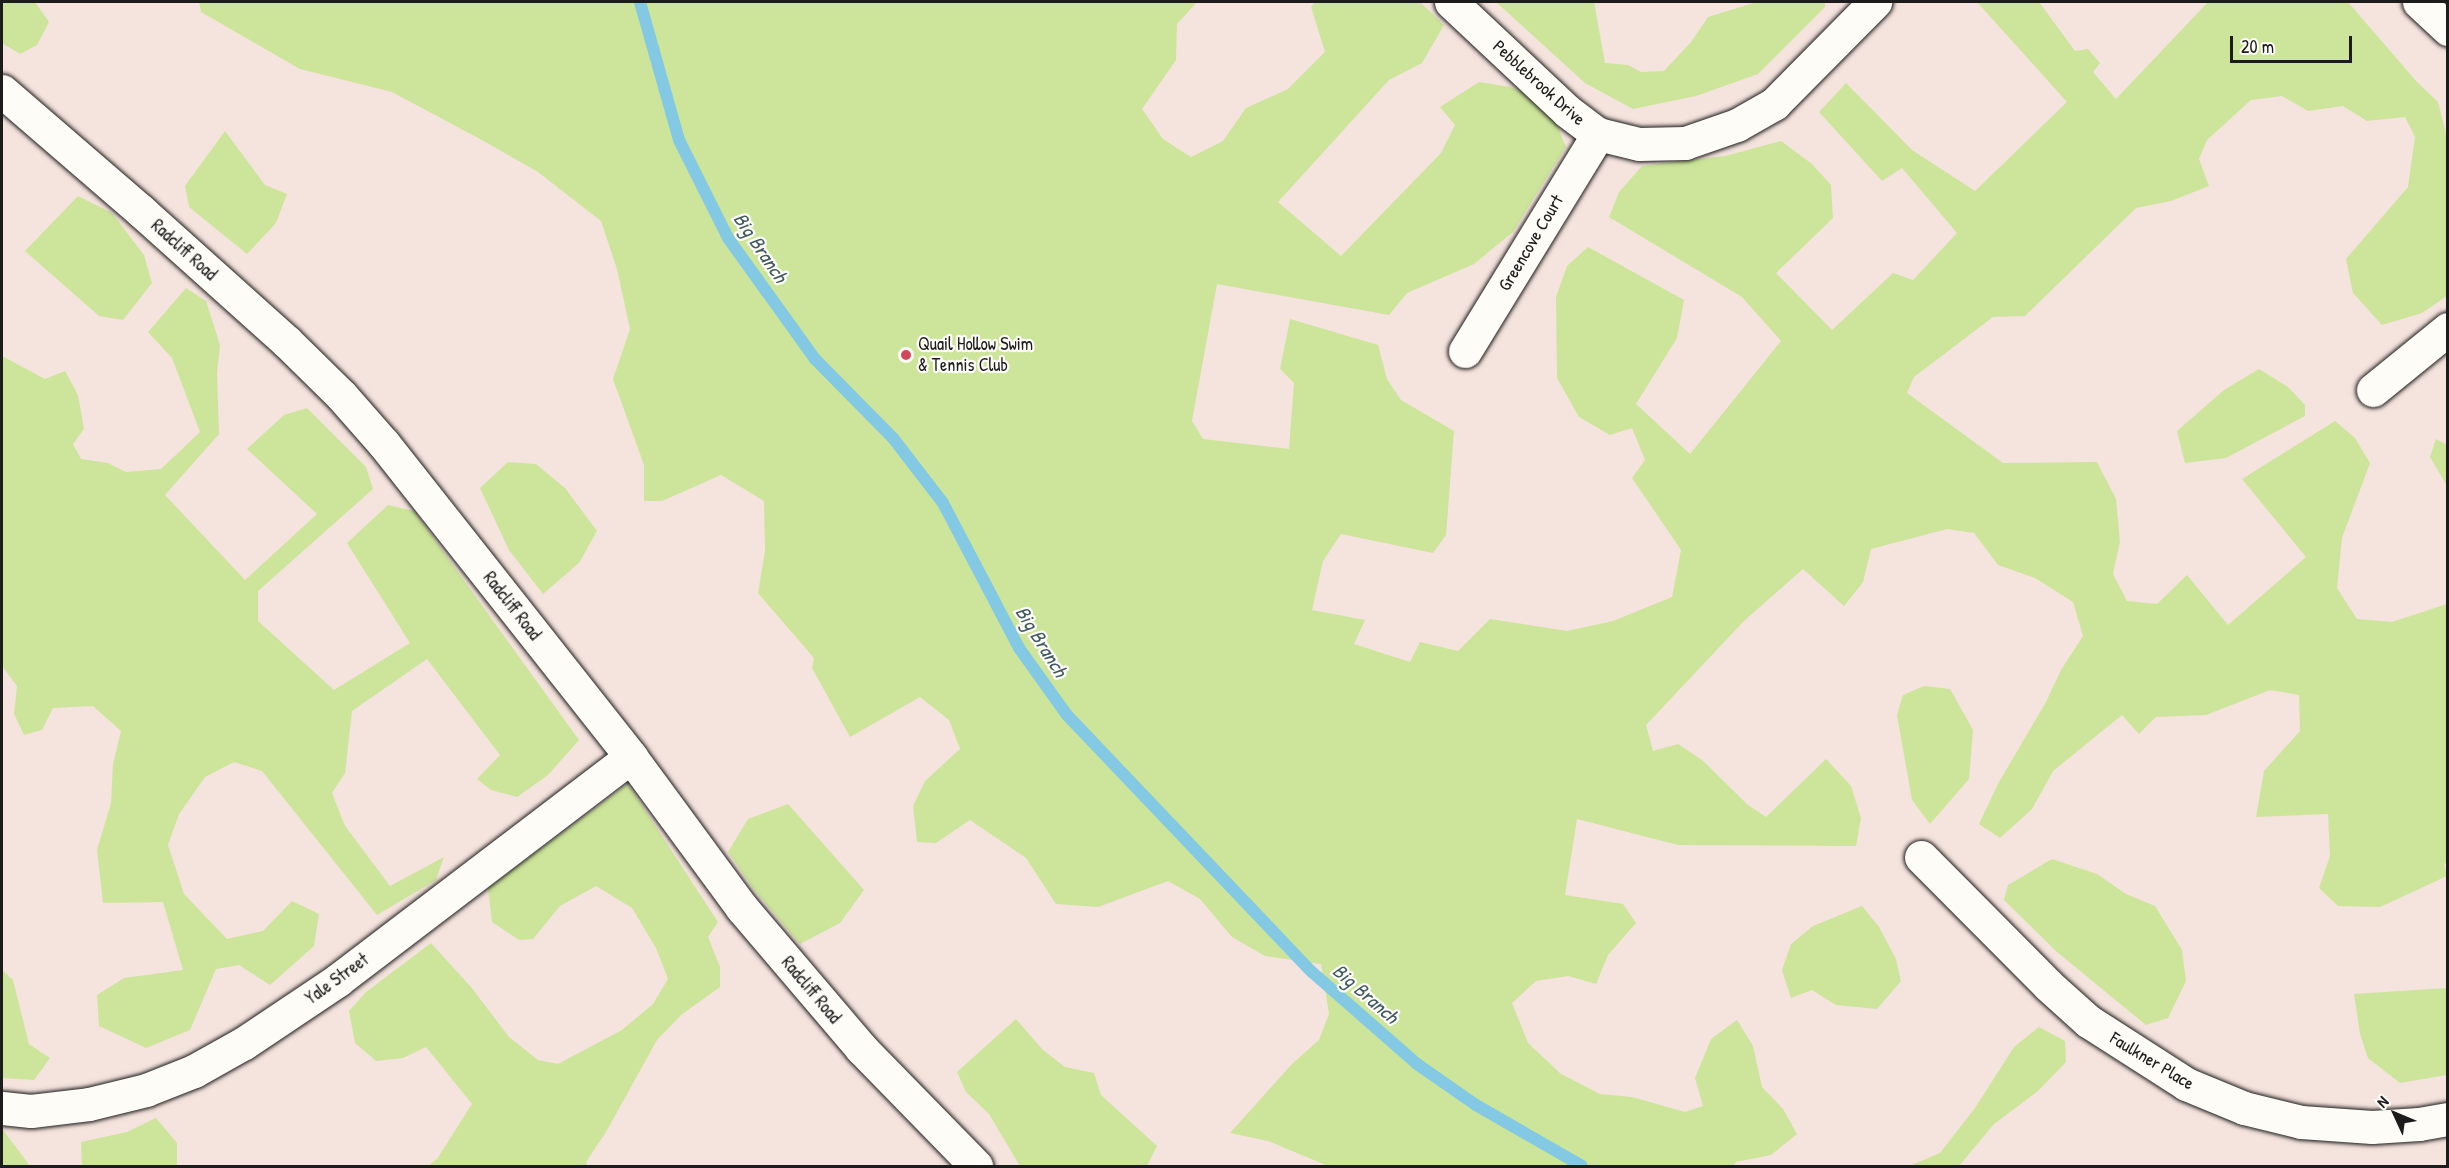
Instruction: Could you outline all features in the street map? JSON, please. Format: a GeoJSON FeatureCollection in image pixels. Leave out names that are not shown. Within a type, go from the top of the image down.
{"type":"FeatureCollection","features":[{"type":"Feature","properties":{"kind":"street","name":"Pebblebrook Drive"},"geometry":{"type":"LineString","coordinates":[[1451,2],[1567,111],[1598,134],[1639,144],[1685,143],[1737,125],[1774,104],[1875,2]]}},
{"type":"Feature","properties":{"kind":"street"},"geometry":{"type":"LineString","coordinates":[[2419,2],[2448,29]]}},
{"type":"Feature","properties":{"kind":"street","name":"Radcliff Road"},"geometry":{"type":"LineString","coordinates":[[2,91],[286,341],[341,395],[384,444],[632,757],[742,908],[861,1048],[976,1167]]}},
{"type":"Feature","properties":{"kind":"street","name":"Greencove Court"},"geometry":{"type":"LineString","coordinates":[[1465,351],[1598,134]]}},
{"type":"Feature","properties":{"kind":"street"},"geometry":{"type":"LineString","coordinates":[[2373,390],[2448,329]]}},
{"type":"Feature","properties":{"kind":"street","name":"Yale Street"},"geometry":{"type":"LineString","coordinates":[[2,1108],[31,1111],[89,1104],[146,1090],[194,1071],[244,1043],[338,980],[632,757]]}},
{"type":"Feature","properties":{"kind":"street","name":"Faulkner Place"},"geometry":{"type":"LineString","coordinates":[[1921,856],[2048,985],[2088,1021],[2186,1084],[2244,1108],[2301,1122],[2372,1127],[2419,1124],[2448,1119]]}},
{"type":"Feature","properties":{"kind":"green space"},"geometry":{"type":"Polygon","coordinates":[[[2,2],[35,2],[49,22],[37,45],[20,54],[2,43],[2,2]]]}},
{"type":"Feature","properties":{"kind":"green space"},"geometry":{"type":"Polygon","coordinates":[[[199,2],[1197,2],[1177,24],[1176,60],[1142,109],[1163,139],[1191,157],[1223,141],[1246,108],[1288,89],[1325,52],[1311,7],[1315,2],[1420,2],[1444,25],[1422,63],[1389,80],[1278,202],[1341,256],[1441,153],[1455,125],[1440,107],[1479,82],[1510,87],[1547,100],[1566,147],[1513,232],[1474,264],[1407,293],[1389,315],[1217,284],[1192,421],[1203,439],[1289,449],[1294,383],[1280,369],[1290,319],[1378,345],[1387,379],[1401,400],[1454,431],[1446,535],[1433,553],[1341,534],[1323,561],[1312,610],[1365,620],[1354,644],[1410,662],[1420,642],[1458,651],[1490,619],[1567,631],[1613,621],[1672,597],[1681,550],[1632,478],[1645,460],[1632,428],[1610,435],[1579,417],[1557,378],[1556,297],[1567,266],[1588,247],[1684,300],[1677,338],[1636,404],[1690,454],[1781,341],[1742,297],[1609,217],[1619,192],[1642,166],[1725,156],[1781,141],[1812,164],[1831,185],[1833,218],[1776,273],[1832,330],[1893,273],[1913,280],[1957,233],[1902,168],[1882,181],[1819,112],[1846,83],[1912,150],[1975,191],[2067,102],[1977,2],[2039,2],[2075,51],[2088,49],[2100,63],[2093,72],[2116,99],[2208,2],[2348,2],[2416,81],[2438,102],[2448,141],[2447,296],[2422,313],[2382,325],[2353,293],[2346,259],[2408,187],[2415,137],[2405,117],[2367,121],[2343,106],[2308,111],[2282,96],[2251,100],[2207,140],[2199,159],[2209,186],[2171,201],[2136,208],[2025,316],[1993,317],[1914,377],[1907,393],[2003,463],[2097,462],[2116,499],[2120,542],[2113,574],[2127,601],[2157,604],[2187,575],[2228,625],[2306,557],[2242,479],[2335,421],[2355,438],[2370,463],[2342,538],[2337,588],[2357,619],[2392,622],[2447,604],[2448,862],[2444,864],[2447,876],[2380,907],[2338,906],[2319,888],[2330,856],[2328,814],[2256,817],[2264,771],[2300,731],[2299,695],[2270,690],[2206,715],[2156,717],[2139,734],[2122,715],[2053,771],[2032,809],[2000,838],[1979,824],[1999,782],[2046,702],[2061,670],[2083,636],[2073,602],[2035,578],[1998,565],[1974,533],[1947,529],[1871,549],[1863,582],[1844,606],[1803,569],[1744,621],[1646,725],[1653,751],[1678,744],[1702,760],[1748,805],[1766,817],[1826,759],[1851,786],[1861,818],[1856,846],[1678,845],[1577,819],[1565,895],[1623,904],[1636,923],[1608,955],[1596,984],[1568,976],[1536,981],[1512,1003],[1528,1043],[1561,1074],[1600,1094],[1632,1097],[1685,1112],[1703,1106],[1695,1078],[1711,1039],[1737,1020],[1753,1046],[1762,1087],[1783,1109],[1797,1134],[1771,1155],[1736,1162],[1734,1166],[1328,1166],[1268,1141],[1230,1133],[1292,1064],[1319,1040],[1329,1014],[1321,964],[1265,956],[1232,937],[1200,899],[1168,881],[1098,907],[1056,904],[1026,858],[970,820],[936,843],[917,842],[913,806],[925,781],[960,749],[949,720],[920,697],[850,737],[812,668],[814,658],[758,593],[765,551],[764,501],[721,475],[662,501],[644,501],[644,465],[613,379],[630,329],[617,269],[601,221],[538,172],[480,139],[392,92],[300,69],[201,12],[199,2]]]}},
{"type":"Feature","properties":{"kind":"green space"},"geometry":{"type":"Polygon","coordinates":[[[1496,2],[1594,2],[1605,63],[1628,65],[1641,72],[1664,71],[1691,42],[1708,17],[1757,2],[1825,2],[1825,7],[1758,74],[1696,96],[1633,109],[1585,83],[1496,2]]]}},
{"type":"Feature","properties":{"kind":"green space"},"geometry":{"type":"Polygon","coordinates":[[[225,131],[265,185],[287,194],[276,223],[247,254],[189,207],[185,186],[225,131]]]}},
{"type":"Feature","properties":{"kind":"green space"},"geometry":{"type":"Polygon","coordinates":[[[78,196],[112,213],[144,255],[152,283],[123,320],[99,316],[25,251],[78,196]]]}},
{"type":"Feature","properties":{"kind":"green space"},"geometry":{"type":"Polygon","coordinates":[[[186,288],[206,301],[220,345],[217,373],[219,434],[165,495],[245,580],[317,514],[247,449],[284,415],[307,408],[366,467],[373,489],[258,591],[258,621],[334,690],[410,643],[347,543],[388,505],[414,511],[579,740],[548,775],[517,797],[491,790],[477,779],[500,755],[427,659],[352,711],[345,773],[332,793],[345,826],[390,886],[444,857],[436,880],[377,915],[262,771],[234,762],[205,777],[179,814],[168,845],[184,894],[227,939],[263,931],[292,901],[319,914],[314,946],[270,985],[239,965],[216,969],[190,1030],[146,1048],[99,1026],[97,995],[124,978],[183,970],[163,902],[103,903],[97,850],[111,803],[113,764],[121,731],[93,706],[53,708],[42,730],[24,735],[14,714],[17,686],[2,666],[2,356],[45,379],[65,371],[78,395],[84,429],[73,444],[81,459],[108,463],[126,472],[161,469],[200,432],[172,358],[148,332],[186,288]]]}},
{"type":"Feature","properties":{"kind":"green space"},"geometry":{"type":"Polygon","coordinates":[[[2259,369],[2288,387],[2305,405],[2305,416],[2226,458],[2185,463],[2177,431],[2224,390],[2259,369]]]}},
{"type":"Feature","properties":{"kind":"green space"},"geometry":{"type":"Polygon","coordinates":[[[2436,439],[2447,445],[2447,486],[2430,457],[2436,439]]]}},
{"type":"Feature","properties":{"kind":"green space"},"geometry":{"type":"Polygon","coordinates":[[[508,462],[536,464],[565,488],[597,531],[579,563],[543,594],[509,550],[480,488],[508,462]]]}},
{"type":"Feature","properties":{"kind":"green space"},"geometry":{"type":"Polygon","coordinates":[[[1924,686],[1950,689],[1973,730],[1969,779],[1930,824],[1912,800],[1897,715],[1903,695],[1924,686]]]}},
{"type":"Feature","properties":{"kind":"green space"},"geometry":{"type":"Polygon","coordinates":[[[628,784],[718,922],[708,937],[720,967],[720,987],[681,1015],[657,1040],[606,1132],[586,1162],[587,1166],[428,1166],[437,1159],[472,1104],[426,1047],[403,1058],[376,1061],[355,1043],[349,1011],[366,992],[431,943],[471,987],[509,1037],[538,1060],[558,1064],[622,1030],[653,1004],[668,979],[656,948],[632,908],[596,886],[560,906],[533,939],[519,940],[492,922],[488,888],[628,784]]]}},
{"type":"Feature","properties":{"kind":"green space"},"geometry":{"type":"Polygon","coordinates":[[[788,804],[864,890],[840,923],[800,944],[755,891],[728,852],[748,819],[788,804]]]}},
{"type":"Feature","properties":{"kind":"green space"},"geometry":{"type":"Polygon","coordinates":[[[2052,859],[2097,874],[2126,894],[2155,906],[2182,950],[2186,981],[2168,1018],[2146,1025],[2057,952],[2004,900],[2008,885],[2052,859]]]}},
{"type":"Feature","properties":{"kind":"green space"},"geometry":{"type":"Polygon","coordinates":[[[1862,906],[1879,927],[1896,959],[1901,981],[1877,1009],[1836,1005],[1812,990],[1791,998],[1782,970],[1791,944],[1813,926],[1862,906]]]}},
{"type":"Feature","properties":{"kind":"green space"},"geometry":{"type":"Polygon","coordinates":[[[2,970],[13,980],[29,1044],[50,1058],[34,1080],[2,1078],[2,970]]]}},
{"type":"Feature","properties":{"kind":"green space"},"geometry":{"type":"Polygon","coordinates":[[[2447,988],[2447,1075],[2400,1083],[2368,1058],[2360,1034],[2354,994],[2447,988]]]}},
{"type":"Feature","properties":{"kind":"green space"},"geometry":{"type":"Polygon","coordinates":[[[1016,1019],[1043,1050],[1065,1067],[1094,1073],[1101,1095],[1157,1146],[1147,1166],[1020,1166],[989,1114],[966,1092],[957,1072],[1016,1019]]]}},
{"type":"Feature","properties":{"kind":"green space"},"geometry":{"type":"Polygon","coordinates":[[[2039,1027],[2065,1041],[2066,1062],[2038,1091],[1994,1124],[1959,1166],[1909,1166],[1940,1153],[1975,1108],[2014,1047],[2039,1027]]]}},
{"type":"Feature","properties":{"kind":"green space"},"geometry":{"type":"Polygon","coordinates":[[[156,1118],[177,1143],[177,1166],[82,1166],[81,1142],[127,1132],[156,1118]]]}},
{"type":"Feature","properties":{"kind":"green space"},"geometry":{"type":"Polygon","coordinates":[[[3,1130],[30,1166],[2,1166],[3,1130]]]}},
{"type":"Feature","properties":{"kind":"waterway","name":"Big Branch"},"geometry":{"type":"LineString","coordinates":[[640,2],[679,140],[728,238],[815,359],[893,438],[943,503],[1019,648],[1067,715],[1312,972],[1417,1064],[1476,1105],[1582,1166]]}},
{"type":"Feature","properties":{"kind":"place","name":"Quail Hollow Swim & Tennis Club"},"geometry":{"type":"Point","coordinates":[906,355]}}]}
